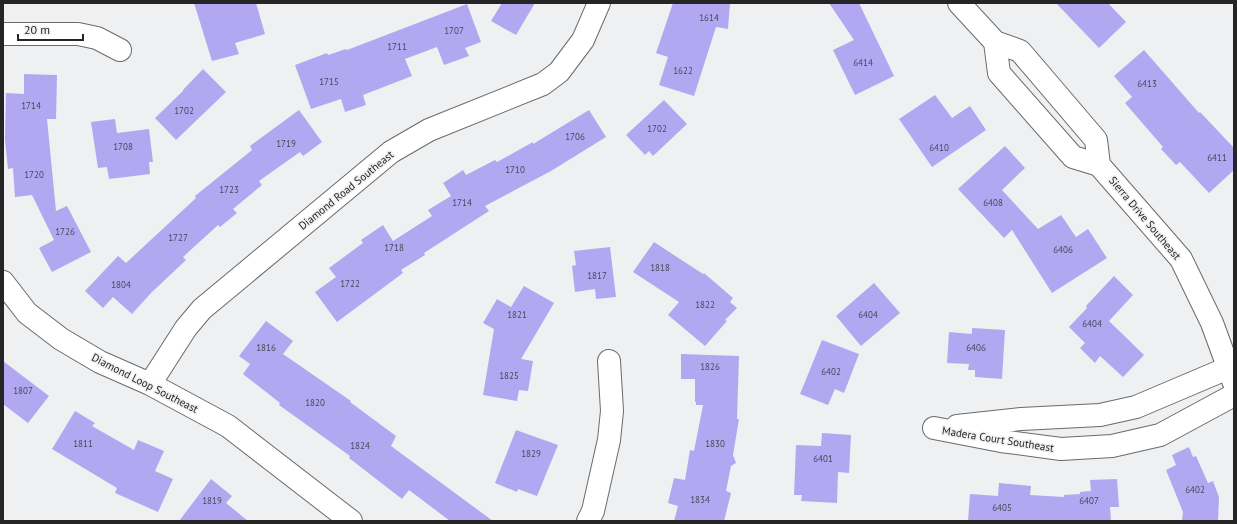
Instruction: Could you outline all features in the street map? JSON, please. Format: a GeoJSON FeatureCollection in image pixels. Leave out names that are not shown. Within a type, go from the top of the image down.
{"type":"FeatureCollection","features":[{"type":"Feature","properties":{"kind":"street","name":"Diamond Road Southeast"},"geometry":{"type":"LineString","coordinates":[[150,384],[186,328],[202,309],[391,152],[429,130],[543,84],[559,72],[583,40],[599,3]]}},
{"type":"Feature","properties":{"kind":"street"},"geometry":{"type":"LineString","coordinates":[[958,3],[995,42],[1020,51],[1096,140],[1099,165],[1073,157],[999,73],[995,42]]}},
{"type":"Feature","properties":{"kind":"street"},"geometry":{"type":"LineString","coordinates":[[3,34],[78,34],[97,38],[120,50]]}},
{"type":"Feature","properties":{"kind":"street","name":"Sierra Drive Southeast"},"geometry":{"type":"LineString","coordinates":[[1099,165],[1181,259],[1212,323],[1231,376]]}},
{"type":"Feature","properties":{"kind":"street","name":"Diamond Loop Southeast"},"geometry":{"type":"LineString","coordinates":[[3,282],[27,313],[61,339],[100,362],[150,384],[228,426],[351,521]]}},
{"type":"Feature","properties":{"kind":"street"},"geometry":{"type":"LineString","coordinates":[[588,521],[593,510],[609,440],[612,411],[609,361]]}},
{"type":"Feature","properties":{"kind":"street","name":"Madera Court Southeast"},"geometry":{"type":"LineString","coordinates":[[1231,376],[1136,407],[1100,415],[1021,419],[934,428],[1001,441],[1061,449],[1112,446],[1160,435],[1234,395]]}},
{"type":"Feature","properties":{"kind":"building"},"geometry":{"type":"Polygon","coordinates":[[[194,3],[256,3],[265,34],[235,43],[239,54],[212,61],[194,3]]]}},
{"type":"Feature","properties":{"kind":"building"},"geometry":{"type":"Polygon","coordinates":[[[502,3],[535,3],[516,35],[491,21],[502,3]]]}},
{"type":"Feature","properties":{"kind":"building"},"geometry":{"type":"Polygon","coordinates":[[[673,3],[730,3],[728,29],[716,27],[694,96],[659,85],[668,57],[656,53],[673,3]]]}},
{"type":"Feature","properties":{"kind":"building"},"geometry":{"type":"Polygon","coordinates":[[[829,3],[859,3],[894,76],[855,95],[833,50],[854,40],[829,3]]]}},
{"type":"Feature","properties":{"kind":"building"},"geometry":{"type":"Polygon","coordinates":[[[1056,3],[1108,3],[1126,22],[1099,48],[1056,3]]]}},
{"type":"Feature","properties":{"kind":"building"},"geometry":{"type":"Polygon","coordinates":[[[467,4],[481,42],[465,48],[469,56],[444,65],[437,47],[405,59],[412,76],[363,95],[366,105],[345,112],[341,99],[311,109],[295,65],[327,53],[328,55],[346,49],[347,50],[467,4]]]}},
{"type":"Feature","properties":{"kind":"building"},"geometry":{"type":"Polygon","coordinates":[[[1144,50],[1199,113],[1200,112],[1234,148],[1234,170],[1209,193],[1180,162],[1176,165],[1161,149],[1163,147],[1125,103],[1132,97],[1114,76],[1144,50]]]}},
{"type":"Feature","properties":{"kind":"building"},"geometry":{"type":"Polygon","coordinates":[[[203,69],[226,92],[176,140],[155,118],[203,69]]]}},
{"type":"Feature","properties":{"kind":"building"},"geometry":{"type":"Polygon","coordinates":[[[24,74],[57,75],[56,119],[47,119],[56,211],[67,206],[91,252],[52,272],[39,248],[54,240],[32,195],[15,197],[13,168],[8,169],[5,140],[6,93],[24,94],[24,74]]]}},
{"type":"Feature","properties":{"kind":"building"},"geometry":{"type":"Polygon","coordinates":[[[935,95],[952,118],[970,106],[986,130],[932,167],[899,119],[935,95]]]}},
{"type":"Feature","properties":{"kind":"building"},"geometry":{"type":"Polygon","coordinates":[[[664,100],[687,124],[653,156],[649,151],[645,155],[626,135],[664,100]]]}},
{"type":"Feature","properties":{"kind":"building"},"geometry":{"type":"Polygon","coordinates":[[[299,110],[322,142],[303,156],[300,152],[259,181],[262,185],[233,209],[237,213],[220,227],[218,225],[183,257],[186,260],[151,293],[132,314],[113,297],[103,308],[85,291],[118,256],[126,263],[196,198],[195,196],[252,150],[250,146],[299,110]]]}},
{"type":"Feature","properties":{"kind":"building"},"geometry":{"type":"Polygon","coordinates":[[[589,110],[606,137],[551,171],[485,206],[489,211],[424,253],[425,255],[401,270],[403,273],[337,322],[315,292],[336,277],[329,268],[363,243],[361,240],[383,225],[393,241],[432,216],[428,210],[451,196],[443,183],[463,170],[466,175],[495,160],[497,162],[533,142],[533,144],[589,110]]]}},
{"type":"Feature","properties":{"kind":"building"},"geometry":{"type":"Polygon","coordinates":[[[115,119],[117,133],[149,129],[153,162],[149,162],[150,174],[109,179],[107,167],[98,168],[91,122],[115,119]]]}},
{"type":"Feature","properties":{"kind":"building"},"geometry":{"type":"Polygon","coordinates":[[[1005,146],[1025,168],[1002,190],[1038,229],[1061,215],[1076,237],[1088,229],[1107,258],[1052,293],[1012,230],[1004,238],[958,189],[1005,146]]]}},
{"type":"Feature","properties":{"kind":"building"},"geometry":{"type":"Polygon","coordinates":[[[654,242],[703,274],[704,273],[733,298],[730,302],[737,308],[725,320],[727,321],[705,346],[668,315],[679,302],[633,272],[654,242]]]}},
{"type":"Feature","properties":{"kind":"building"},"geometry":{"type":"Polygon","coordinates":[[[610,247],[616,297],[596,299],[595,289],[575,292],[572,266],[576,265],[574,251],[610,247]]]}},
{"type":"Feature","properties":{"kind":"building"},"geometry":{"type":"Polygon","coordinates":[[[1114,276],[1133,295],[1109,321],[1144,355],[1123,377],[1100,356],[1095,363],[1080,348],[1085,343],[1069,327],[1114,276]]]}},
{"type":"Feature","properties":{"kind":"building"},"geometry":{"type":"Polygon","coordinates":[[[874,283],[900,313],[861,346],[836,316],[874,283]]]}},
{"type":"Feature","properties":{"kind":"building"},"geometry":{"type":"Polygon","coordinates":[[[524,286],[554,303],[521,359],[533,361],[528,391],[519,390],[517,401],[483,395],[494,329],[483,323],[497,299],[511,307],[524,286]]]}},
{"type":"Feature","properties":{"kind":"building"},"geometry":{"type":"Polygon","coordinates":[[[266,321],[293,341],[283,354],[351,401],[350,402],[396,436],[391,446],[493,521],[450,521],[409,490],[402,499],[349,458],[350,456],[279,405],[280,403],[243,374],[250,364],[239,356],[266,321]]]}},
{"type":"Feature","properties":{"kind":"building"},"geometry":{"type":"Polygon","coordinates":[[[972,328],[1005,330],[1002,379],[975,377],[975,370],[968,370],[969,364],[947,363],[949,332],[972,334],[972,328]]]}},
{"type":"Feature","properties":{"kind":"building"},"geometry":{"type":"Polygon","coordinates":[[[822,340],[859,354],[844,393],[835,389],[828,405],[800,394],[822,340]]]}},
{"type":"Feature","properties":{"kind":"building"},"geometry":{"type":"Polygon","coordinates":[[[681,354],[739,356],[737,419],[739,419],[733,455],[736,463],[731,466],[726,491],[731,493],[724,521],[674,521],[678,506],[668,503],[674,478],[685,480],[690,450],[694,451],[703,405],[696,405],[695,402],[695,379],[681,379],[681,354]]]}},
{"type":"Feature","properties":{"kind":"building"},"geometry":{"type":"Polygon","coordinates":[[[3,361],[49,396],[28,423],[3,404],[3,361]]]}},
{"type":"Feature","properties":{"kind":"building"},"geometry":{"type":"Polygon","coordinates":[[[75,411],[95,423],[92,426],[134,450],[138,440],[164,451],[155,471],[173,479],[158,512],[115,493],[117,488],[52,449],[75,411]]]}},
{"type":"Feature","properties":{"kind":"building"},"geometry":{"type":"Polygon","coordinates":[[[516,430],[558,445],[537,496],[518,489],[517,492],[495,483],[516,430]]]}},
{"type":"Feature","properties":{"kind":"building"},"geometry":{"type":"Polygon","coordinates":[[[822,433],[851,435],[849,473],[838,472],[837,503],[801,501],[802,495],[794,495],[796,445],[821,446],[822,433]]]}},
{"type":"Feature","properties":{"kind":"building"},"geometry":{"type":"Polygon","coordinates":[[[1189,447],[1193,457],[1196,456],[1208,483],[1213,481],[1219,497],[1218,521],[1182,521],[1183,512],[1166,470],[1176,465],[1172,455],[1189,447]]]}},
{"type":"Feature","properties":{"kind":"building"},"geometry":{"type":"Polygon","coordinates":[[[211,479],[232,496],[226,503],[248,521],[179,521],[211,479]]]}},
{"type":"Feature","properties":{"kind":"building"},"geometry":{"type":"Polygon","coordinates":[[[1117,479],[1119,507],[1110,507],[1111,521],[968,521],[970,494],[998,496],[999,483],[1031,486],[1030,495],[1064,497],[1064,495],[1080,494],[1080,492],[1091,491],[1090,480],[1117,479]]]}}]}
